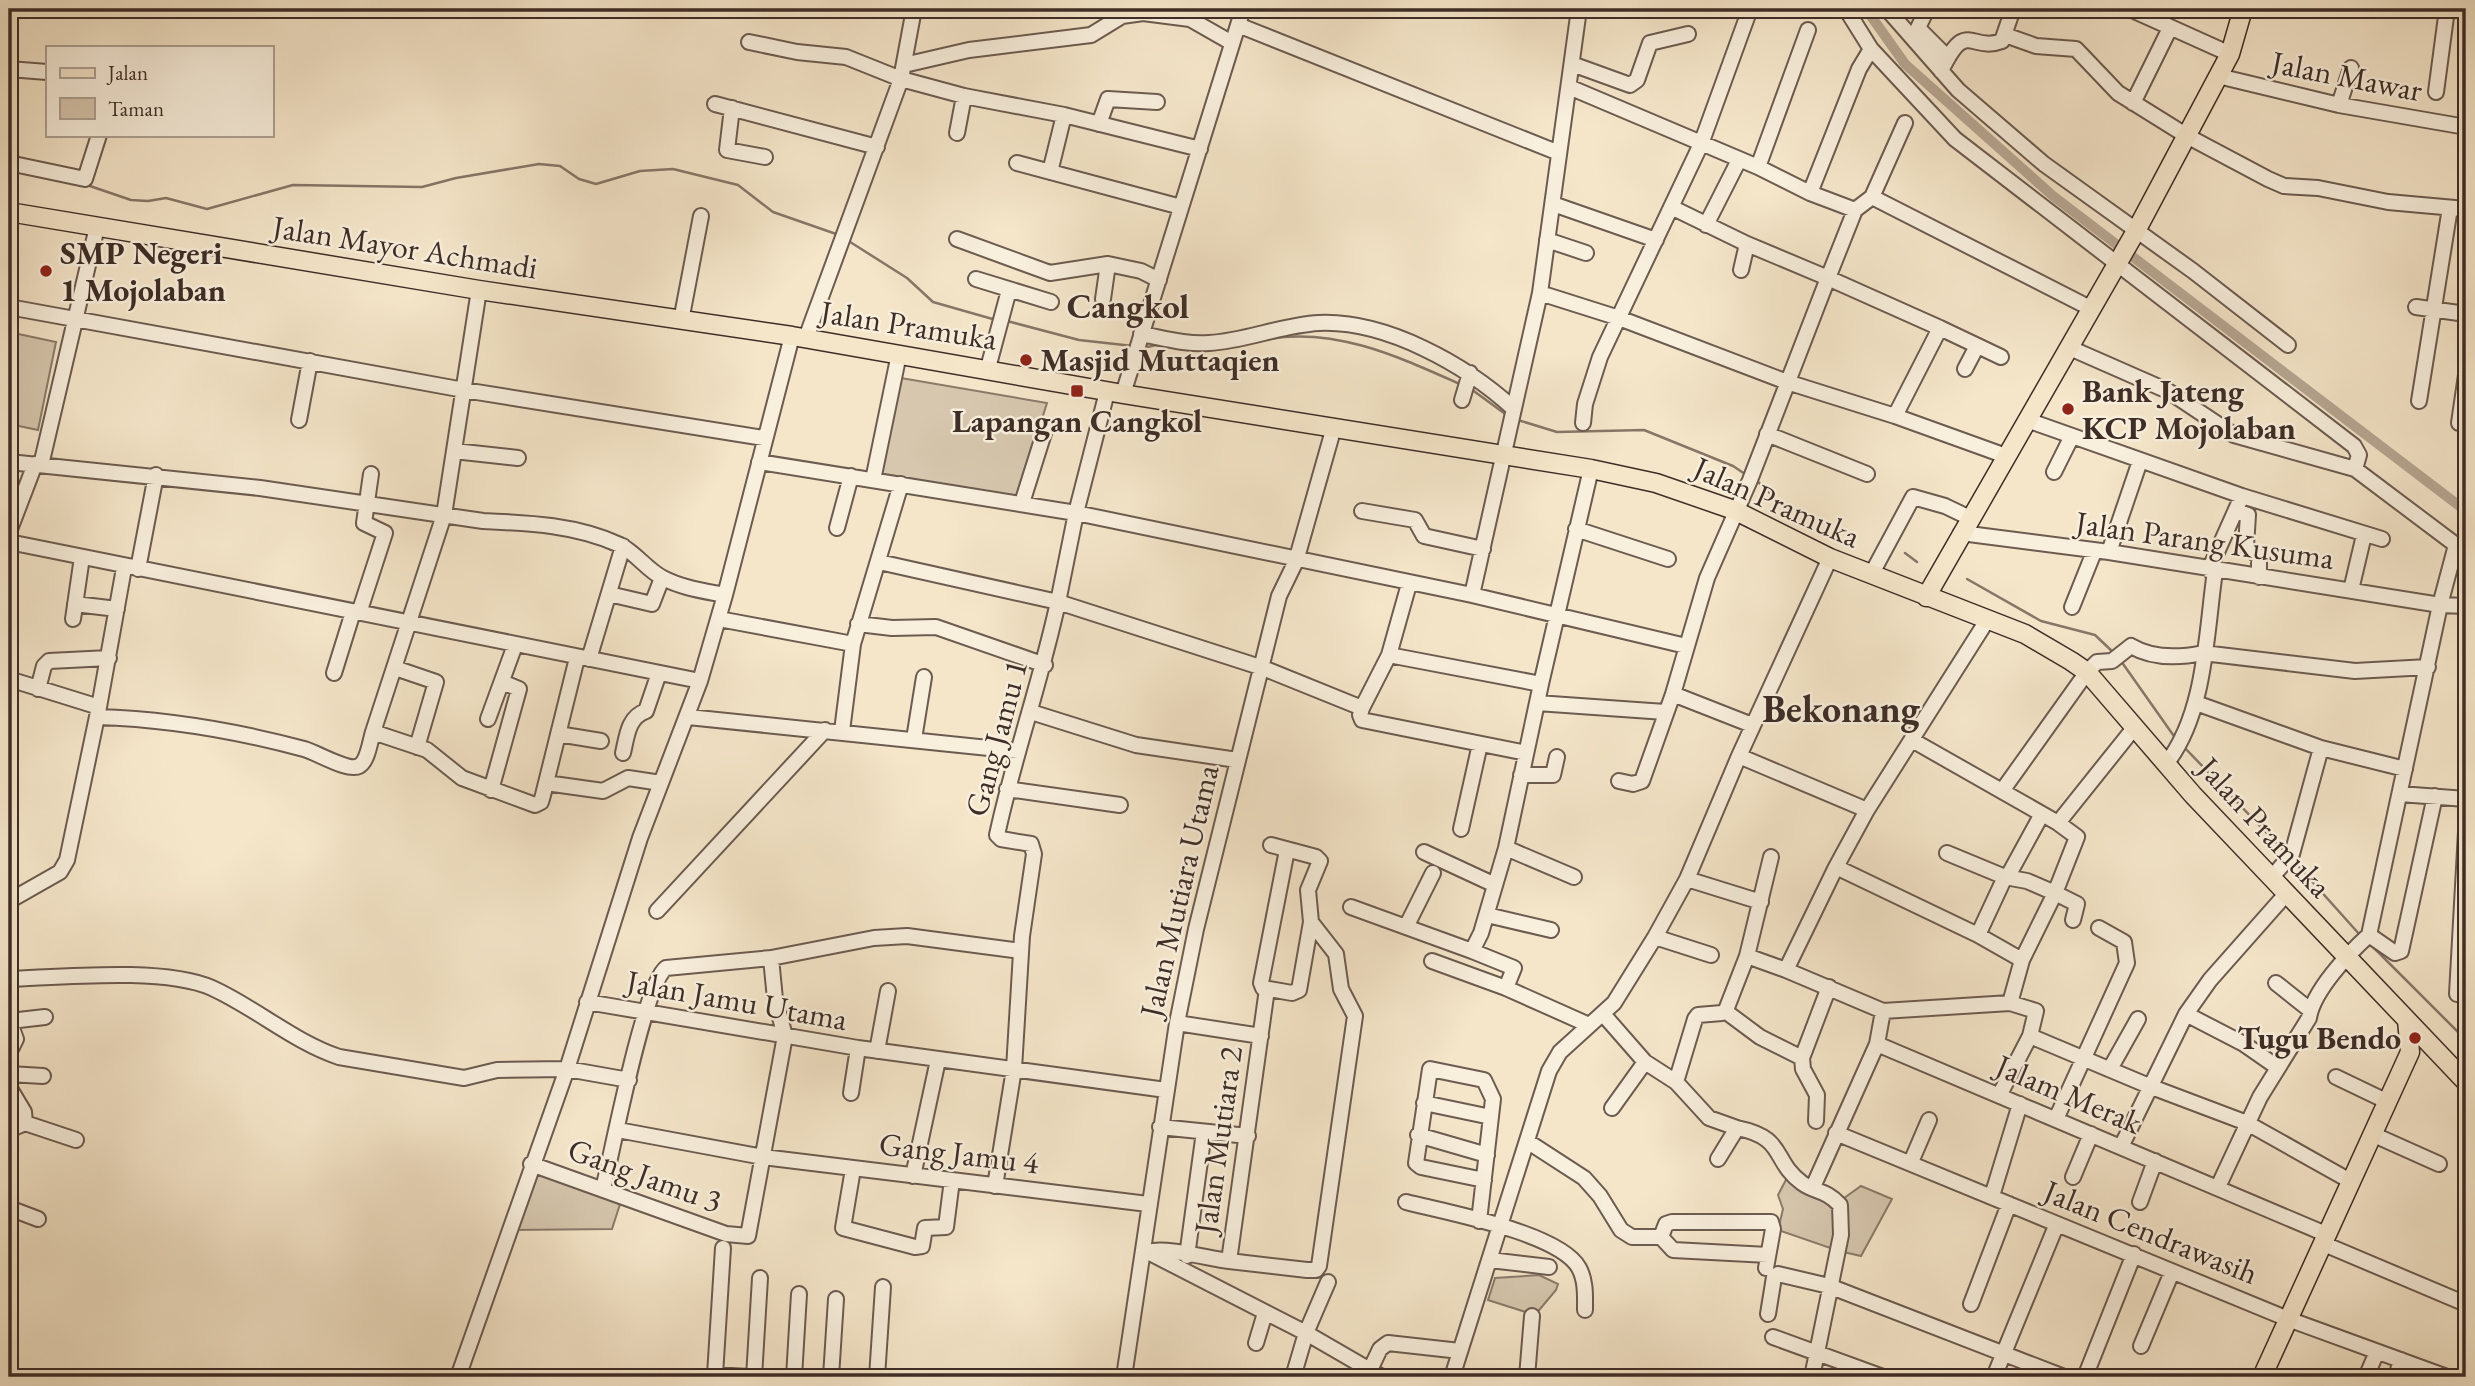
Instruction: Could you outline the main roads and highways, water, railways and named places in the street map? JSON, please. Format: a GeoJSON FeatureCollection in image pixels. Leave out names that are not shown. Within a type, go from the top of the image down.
{"type":"FeatureCollection","features":[{"type":"Feature","properties":{"kind":"main road"},"geometry":{"type":"LineString","coordinates":[[1926,597],[2135,233],[2230,54],[2243,9]]}},
{"type":"Feature","properties":{"kind":"main road","name":"Jalan Mayor Achmadi"},"geometry":{"type":"LineString","coordinates":[[9,212],[479,290],[799,337]]}},
{"type":"Feature","properties":{"kind":"main road","name":"Jalan Pramuka"},"geometry":{"type":"LineString","coordinates":[[799,337],[988,368],[1115,393],[1591,469],[1656,483],[1734,510],[1830,558],[2033,639],[2087,672],[2134,728],[2175,752],[2271,878],[2350,953],[2407,1020],[2466,1082]]}},
{"type":"Feature","properties":{"kind":"main road"},"geometry":{"type":"LineString","coordinates":[[2262,1377],[2410,1052],[2407,1020]]}},
{"type":"Feature","properties":{"kind":"main road"},"geometry":{"type":"LineString","coordinates":[[2410,1052],[2432,1047]]}},
{"type":"Feature","properties":{"kind":"waterway"},"geometry":{"type":"LineString","coordinates":[[1584,10],[1623,12],[1654,9]]}},
{"type":"Feature","properties":{"kind":"waterway"},"geometry":{"type":"LineString","coordinates":[[1866,9],[1905,64],[2053,196],[2466,511]]}},
{"type":"Feature","properties":{"kind":"waterway"},"geometry":{"type":"LineString","coordinates":[[87,185],[131,200],[166,198],[207,209],[293,185],[422,187],[456,178],[539,164],[560,166],[579,179],[596,184],[640,171],[673,169],[738,185],[773,212],[839,235]]}},
{"type":"Feature","properties":{"kind":"waterway"},"geometry":{"type":"LineString","coordinates":[[847,240],[907,278],[933,302],[996,320]]}},
{"type":"Feature","properties":{"kind":"waterway"},"geometry":{"type":"LineString","coordinates":[[1007,321],[1079,340],[1133,346]]}},
{"type":"Feature","properties":{"kind":"waterway"},"geometry":{"type":"LineString","coordinates":[[1268,339],[1294,336],[1344,341],[1392,355],[1462,385]]}},
{"type":"Feature","properties":{"kind":"waterway"},"geometry":{"type":"LineString","coordinates":[[1143,348],[1156,345],[1174,347]]}},
{"type":"Feature","properties":{"kind":"waterway"},"geometry":{"type":"LineString","coordinates":[[1471,389],[1508,416]]}},
{"type":"Feature","properties":{"kind":"waterway"},"geometry":{"type":"LineString","coordinates":[[1518,420],[1557,432],[1644,430],[1733,466],[1748,476]]}},
{"type":"Feature","properties":{"kind":"waterway"},"geometry":{"type":"LineString","coordinates":[[1757,481],[1771,494]]}},
{"type":"Feature","properties":{"kind":"waterway"},"geometry":{"type":"LineString","coordinates":[[1905,553],[1917,562]]}},
{"type":"Feature","properties":{"kind":"waterway"},"geometry":{"type":"LineString","coordinates":[[1967,579],[2041,621],[2095,635],[2115,654]]}},
{"type":"Feature","properties":{"kind":"waterway"},"geometry":{"type":"LineString","coordinates":[[2121,661],[2176,739]]}},
{"type":"Feature","properties":{"kind":"waterway"},"geometry":{"type":"LineString","coordinates":[[2183,746],[2285,852]]}},
{"type":"Feature","properties":{"kind":"waterway"},"geometry":{"type":"LineString","coordinates":[[2292,859],[2360,935]]}},
{"type":"Feature","properties":{"kind":"waterway"},"geometry":{"type":"LineString","coordinates":[[2370,944],[2466,1040]]}},
{"type":"Feature","properties":{"kind":"place","name":"SMP Negeri 1 Mojolaban"},"geometry":{"type":"Point","coordinates":[46,271]}},
{"type":"Feature","properties":{"kind":"place","name":"Masjid Muttaqien"},"geometry":{"type":"Point","coordinates":[1026,360]}},
{"type":"Feature","properties":{"kind":"place","name":"Lapangan Cangkol"},"geometry":{"type":"Point","coordinates":[1077,391]}},
{"type":"Feature","properties":{"kind":"place","name":"Bank Jateng KCP Mojolaban"},"geometry":{"type":"Point","coordinates":[2068,409]}},
{"type":"Feature","properties":{"kind":"place","name":"Tugu Bendo"},"geometry":{"type":"Point","coordinates":[2415,1038]}},
{"type":"Feature","properties":{"kind":"district","name":"Cangkol"},"geometry":{"type":"Point","coordinates":[1128,305]}},
{"type":"Feature","properties":{"kind":"district","name":"Bekonang"},"geometry":{"type":"Point","coordinates":[1841,708]}}]}
